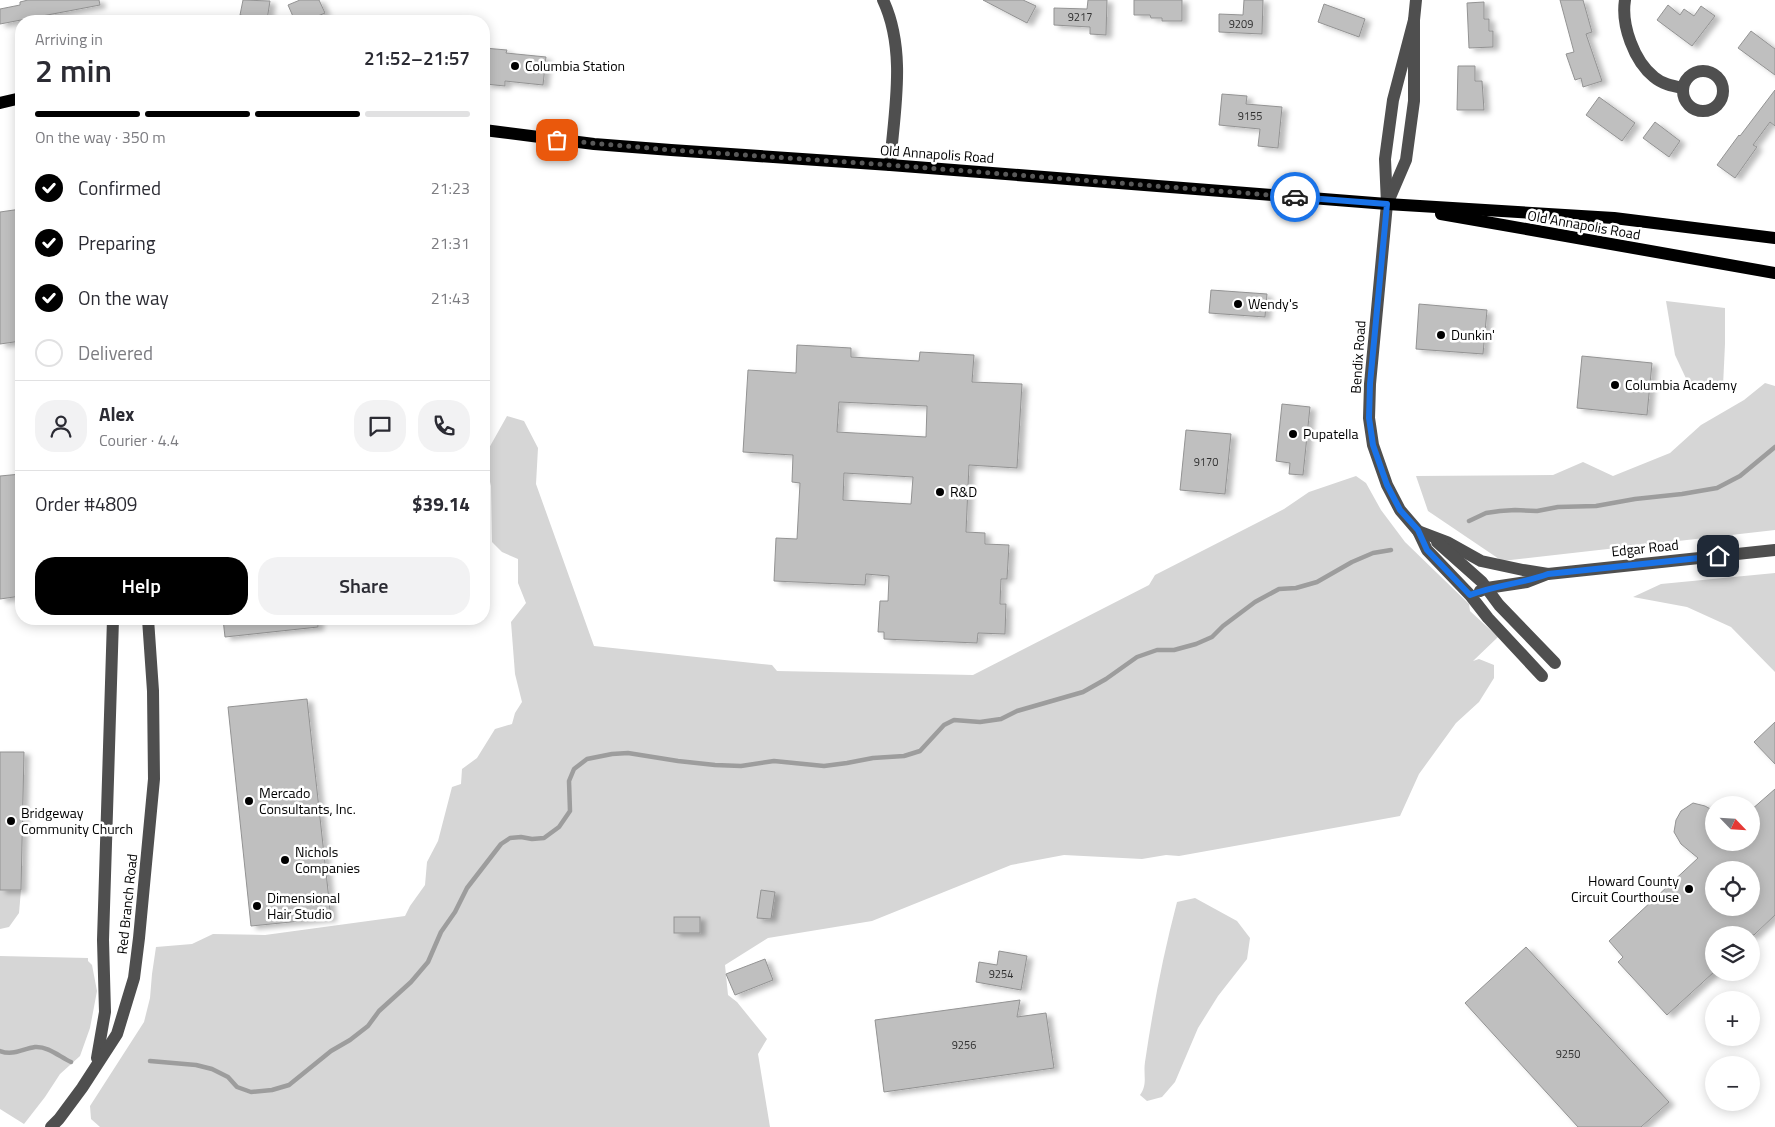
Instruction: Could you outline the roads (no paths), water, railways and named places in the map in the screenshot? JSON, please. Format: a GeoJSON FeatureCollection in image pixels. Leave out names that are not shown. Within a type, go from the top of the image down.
{"type":"FeatureCollection","features":[{"type":"Feature","properties":{"kind":"main road"},"geometry":{"type":"LineString","coordinates":[[0,103],[15,99]]}},
{"type":"Feature","properties":{"kind":"main road","name":"Old Annapolis Road"},"geometry":{"type":"LineString","coordinates":[[490,131],[594,144],[671,150],[890,165],[1387,204],[1614,218],[1775,238]]}},
{"type":"Feature","properties":{"kind":"main road","name":"Old Annapolis Road"},"geometry":{"type":"LineString","coordinates":[[1387,204],[1775,273]]}},
{"type":"Feature","properties":{"kind":"street"},"geometry":{"type":"LineString","coordinates":[[883,0],[892,22],[897,71],[890,165]]}},
{"type":"Feature","properties":{"kind":"street"},"geometry":{"type":"LineString","coordinates":[[1387,204],[1406,160],[1414,101],[1414,20],[1416,0]]}},
{"type":"Feature","properties":{"kind":"street"},"geometry":{"type":"LineString","coordinates":[[1625,0],[1627,30],[1642,65],[1654,78],[1669,86],[1683,88]]}},
{"type":"Feature","properties":{"kind":"street"},"geometry":{"type":"LineString","coordinates":[[1387,204],[1384,159],[1393,100],[1414,20]]}},
{"type":"Feature","properties":{"kind":"street","name":"Bendix Road"},"geometry":{"type":"LineString","coordinates":[[1387,204],[1370,384],[1369,418],[1376,453],[1387,485],[1400,510],[1418,530],[1436,541],[1488,588],[1499,605],[1555,663]]}},
{"type":"Feature","properties":{"kind":"street","name":"Bendix Road"},"geometry":{"type":"LineString","coordinates":[[1418,530],[1427,550],[1542,676]]}},
{"type":"Feature","properties":{"kind":"street","name":"Edgar Road"},"geometry":{"type":"LineString","coordinates":[[1418,530],[1447,542],[1481,561],[1548,574]]}},
{"type":"Feature","properties":{"kind":"street","name":"Edgar Road"},"geometry":{"type":"LineString","coordinates":[[1470,595],[1488,588],[1527,582],[1548,574],[1775,550]]}},
{"type":"Feature","properties":{"kind":"street","name":"Red Branch Road"},"geometry":{"type":"LineString","coordinates":[[96,1063],[105,1012],[103,940],[113,625]]}},
{"type":"Feature","properties":{"kind":"street","name":"Red Branch Road"},"geometry":{"type":"LineString","coordinates":[[52,1127],[76,1096],[96,1063],[117,1034],[134,978],[154,779],[153,691],[148,625]]}},
{"type":"Feature","properties":{"kind":"waterway"},"geometry":{"type":"LineString","coordinates":[[1469,521],[1486,513],[1500,511],[1537,511],[1558,507],[1596,506],[1717,488],[1740,476],[1775,447]]}},
{"type":"Feature","properties":{"kind":"waterway"},"geometry":{"type":"LineString","coordinates":[[150,1061],[196,1065],[212,1069],[228,1077],[237,1087],[251,1092],[272,1090],[289,1085],[331,1051],[350,1040],[368,1026],[379,1011],[411,982],[428,962],[441,932],[455,912],[467,888],[501,844],[510,838],[544,838],[559,827],[570,811],[569,781],[574,769],[587,759],[628,753],[715,765],[741,766],[774,761],[824,766],[873,758],[904,756],[920,751],[944,725],[954,720],[980,722],[1001,719],[1017,711],[1083,692],[1106,679],[1137,657],[1157,650],[1174,650],[1212,637],[1223,626],[1255,602],[1279,589],[1296,588],[1317,582],[1352,562],[1373,553],[1391,550]]}},
{"type":"Feature","properties":{"kind":"waterway"},"geometry":{"type":"LineString","coordinates":[[0,1051],[13,1052],[40,1047],[71,1062]]}},
{"type":"Feature","properties":{"kind":"place","name":"Columbia Station"},"geometry":{"type":"Point","coordinates":[515,66]}},
{"type":"Feature","properties":{"kind":"place","name":"Wendy's"},"geometry":{"type":"Point","coordinates":[1238,304]}},
{"type":"Feature","properties":{"kind":"place","name":"Dunkin'"},"geometry":{"type":"Point","coordinates":[1441,335]}},
{"type":"Feature","properties":{"kind":"place","name":"Columbia Academy"},"geometry":{"type":"Point","coordinates":[1615,385]}},
{"type":"Feature","properties":{"kind":"place","name":"Pupatella"},"geometry":{"type":"Point","coordinates":[1293,434]}},
{"type":"Feature","properties":{"kind":"place","name":"R&D"},"geometry":{"type":"Point","coordinates":[940,492]}},
{"type":"Feature","properties":{"kind":"place","name":"Mercado Consultants, Inc."},"geometry":{"type":"Point","coordinates":[249,801]}},
{"type":"Feature","properties":{"kind":"place","name":"Bridgeway Community Church"},"geometry":{"type":"Point","coordinates":[11,821]}},
{"type":"Feature","properties":{"kind":"place","name":"Nichols Companies"},"geometry":{"type":"Point","coordinates":[285,860]}},
{"type":"Feature","properties":{"kind":"place","name":"Howard County Circuit Courthouse"},"geometry":{"type":"Point","coordinates":[1689,889]}},
{"type":"Feature","properties":{"kind":"place","name":"Dimensional Hair Studio"},"geometry":{"type":"Point","coordinates":[257,906]}}]}
